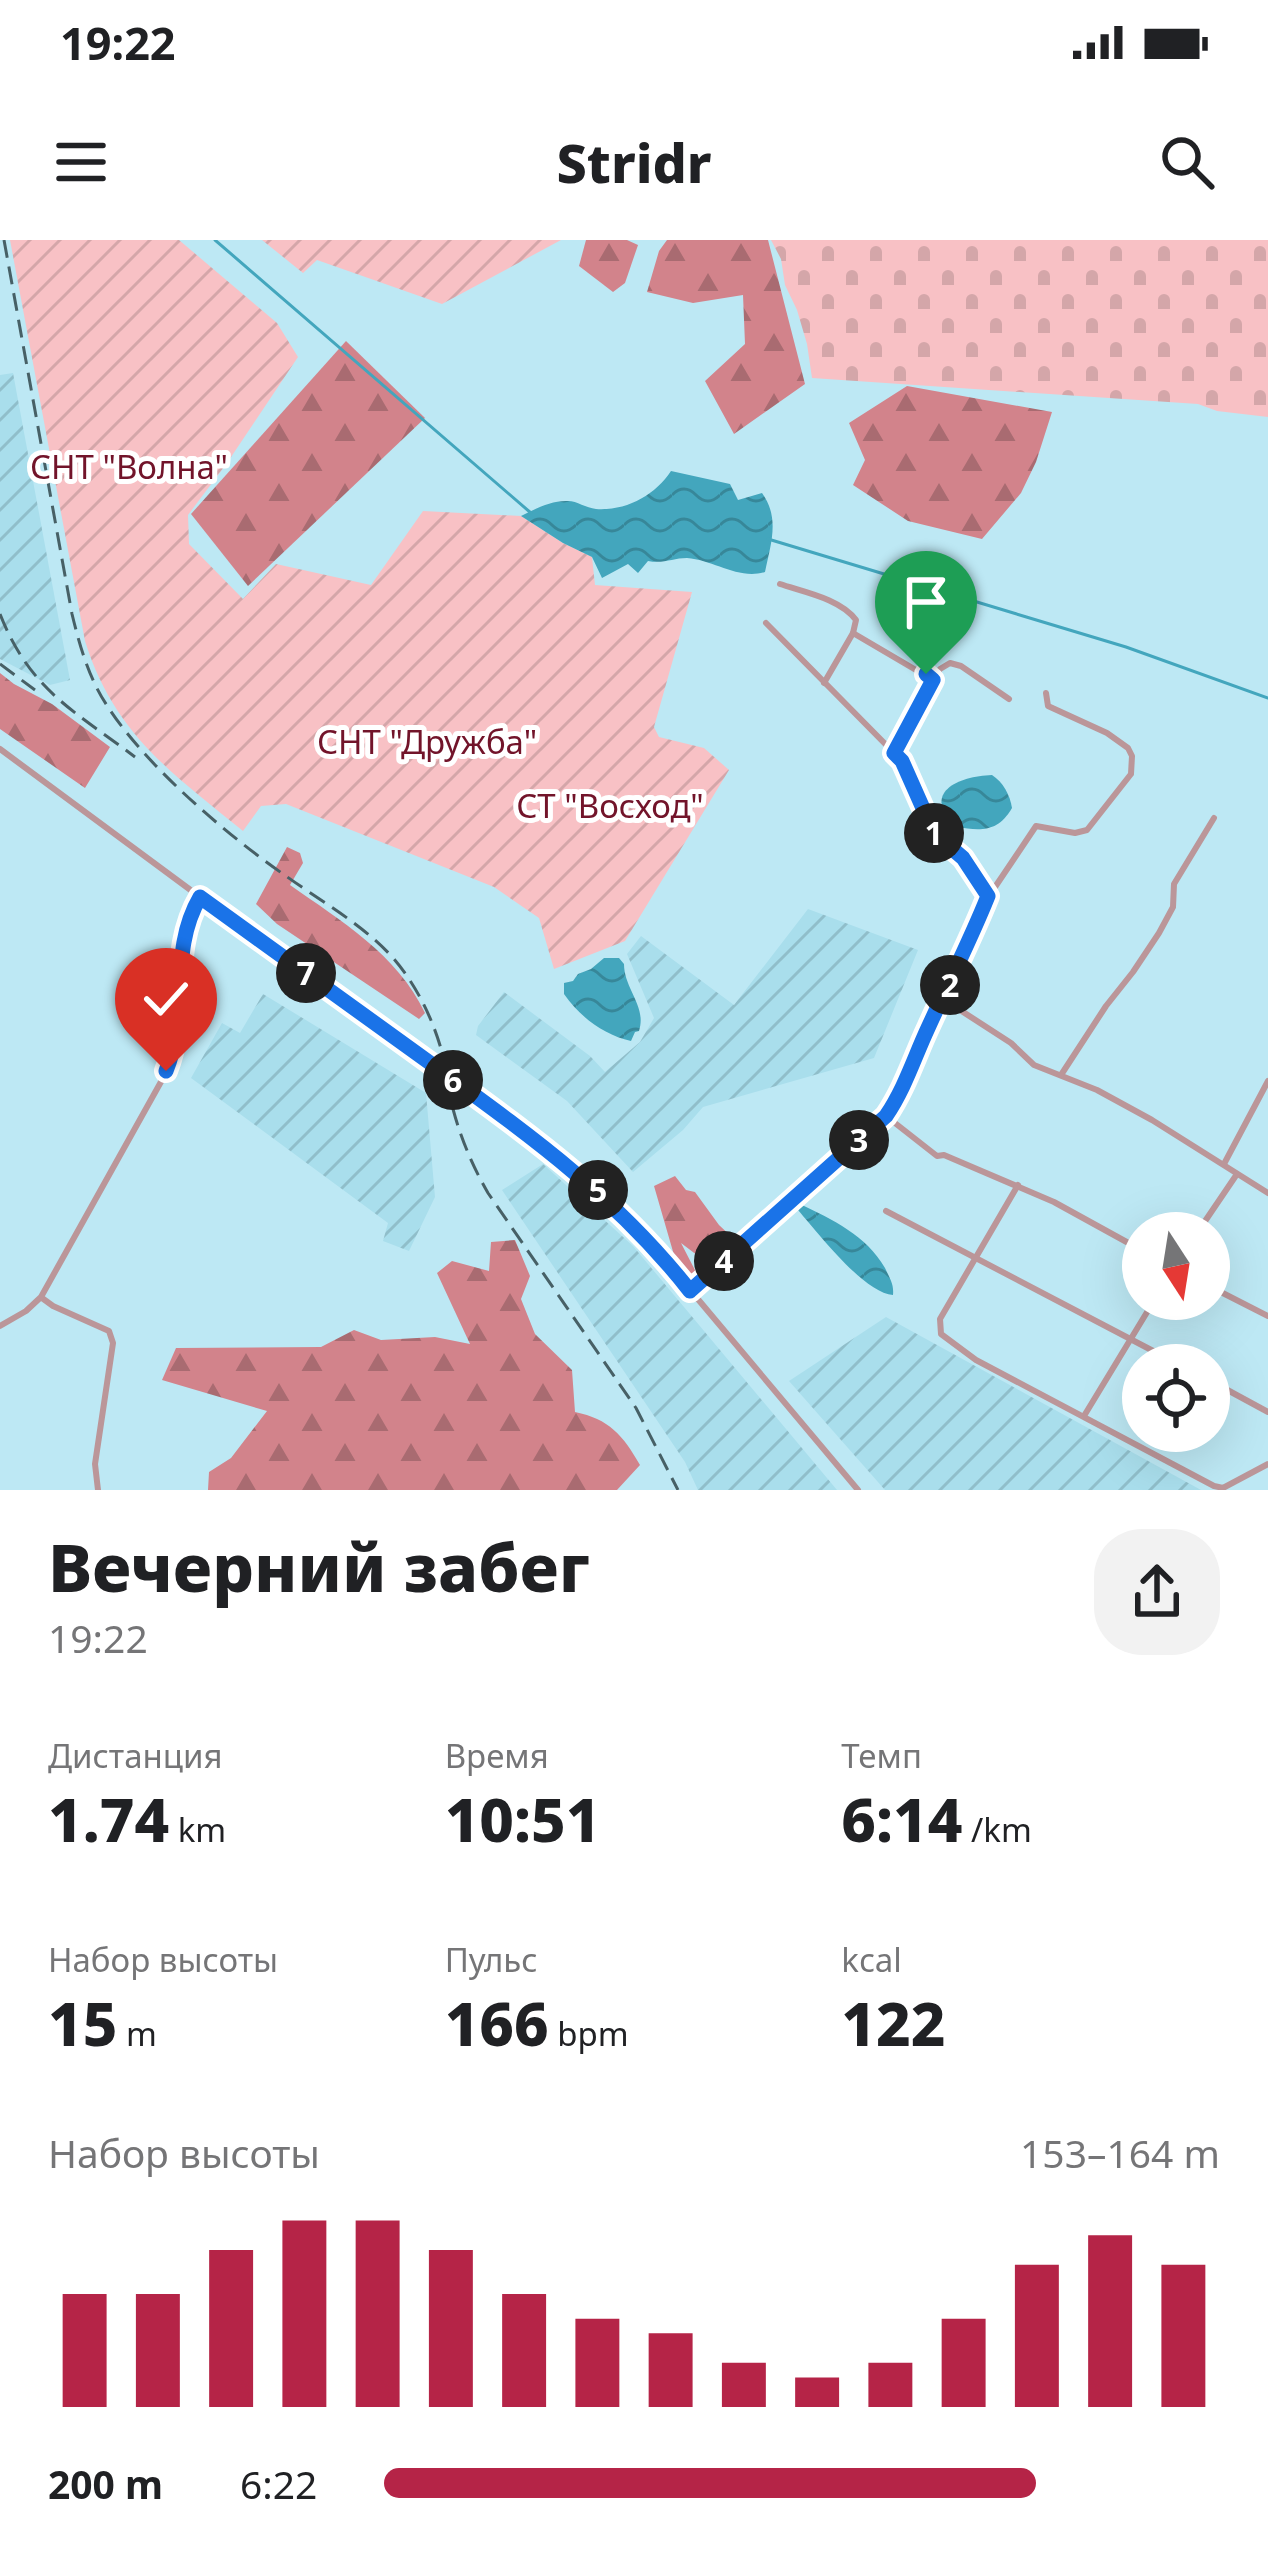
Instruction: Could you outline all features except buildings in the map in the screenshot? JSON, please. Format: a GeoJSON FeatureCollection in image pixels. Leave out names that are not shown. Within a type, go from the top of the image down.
{"type":"FeatureCollection","features":[{"type":"Feature","properties":{"kind":"street"},"geometry":{"type":"LineString","coordinates":[[780,584],[853,613],[854,633],[824,683]]}},
{"type":"Feature","properties":{"kind":"street"},"geometry":{"type":"LineString","coordinates":[[766,623],[902,761],[934,833],[963,858],[988,896]]}},
{"type":"Feature","properties":{"kind":"street"},"geometry":{"type":"LineString","coordinates":[[854,633],[933,680]]}},
{"type":"Feature","properties":{"kind":"street"},"geometry":{"type":"LineString","coordinates":[[894,753],[933,680],[950,663],[1010,698]]}},
{"type":"Feature","properties":{"kind":"street"},"geometry":{"type":"LineString","coordinates":[[690,1291],[886,1116],[904,1088],[988,896],[1036,826],[1075,833],[1087,830],[1131,774],[1128,748],[1048,706],[1046,693]]}},
{"type":"Feature","properties":{"kind":"street"},"geometry":{"type":"LineString","coordinates":[[0,748],[598,1191],[690,1291],[858,1490]]}},
{"type":"Feature","properties":{"kind":"street"},"geometry":{"type":"LineString","coordinates":[[57,791],[67,778]]}},
{"type":"Feature","properties":{"kind":"street"},"geometry":{"type":"LineString","coordinates":[[1060,1076],[1160,933],[1173,908],[1174,884],[1214,818]]}},
{"type":"Feature","properties":{"kind":"street"},"geometry":{"type":"LineString","coordinates":[[0,1326],[41,1297],[172,1058],[178,1031],[182,938],[200,897]]}},
{"type":"Feature","properties":{"kind":"street"},"geometry":{"type":"LineString","coordinates":[[943,999],[1010,1043],[1034,1065],[1097,1090],[1152,1120],[1268,1193]]}},
{"type":"Feature","properties":{"kind":"street"},"geometry":{"type":"LineString","coordinates":[[1224,1164],[1268,1081]]}},
{"type":"Feature","properties":{"kind":"street"},"geometry":{"type":"LineString","coordinates":[[886,1116],[937,1156],[1018,1185],[1122,1240]]}},
{"type":"Feature","properties":{"kind":"street"},"geometry":{"type":"LineString","coordinates":[[1211,1212],[1237,1174]]}},
{"type":"Feature","properties":{"kind":"street"},"geometry":{"type":"LineString","coordinates":[[1018,1185],[940,1319],[941,1334],[976,1360],[1214,1486],[1222,1488],[1268,1464]]}},
{"type":"Feature","properties":{"kind":"street"},"geometry":{"type":"LineString","coordinates":[[886,1211],[1141,1344]]}},
{"type":"Feature","properties":{"kind":"street"},"geometry":{"type":"LineString","coordinates":[[41,1297],[109,1331],[113,1343],[95,1464],[98,1490]]}},
{"type":"Feature","properties":{"kind":"street"},"geometry":{"type":"LineString","coordinates":[[1230,1297],[1268,1316]]}},
{"type":"Feature","properties":{"kind":"street"},"geometry":{"type":"LineString","coordinates":[[1084,1416],[1142,1320]]}},
{"type":"Feature","properties":{"kind":"street"},"geometry":{"type":"LineString","coordinates":[[1230,1391],[1268,1412]]}},
{"type":"Feature","properties":{"kind":"shaded area"},"geometry":{"type":"Polygon","coordinates":[[[13,373],[70,680],[50,685],[0,659],[0,375],[13,373]]]}},
{"type":"Feature","properties":{"kind":"shaded area"},"geometry":{"type":"Polygon","coordinates":[[[808,909],[918,950],[874,1058],[703,1107],[633,1172],[567,1101],[476,1035],[504,992],[605,1072],[640,1042],[654,1018],[627,954],[641,936],[734,1005],[808,909]]]}},
{"type":"Feature","properties":{"kind":"shaded area"},"geometry":{"type":"Polygon","coordinates":[[[263,994],[426,1093],[435,1197],[409,1251],[383,1241],[388,1223],[191,1078],[222,1023],[240,1033],[263,994]]]}},
{"type":"Feature","properties":{"kind":"shaded area"},"geometry":{"type":"Polygon","coordinates":[[[543,1164],[633,1246],[837,1490],[698,1490],[685,1462],[502,1190],[543,1164]]]}},
{"type":"Feature","properties":{"kind":"shaded area"},"geometry":{"type":"Polygon","coordinates":[[[886,1317],[1122,1447],[1122,1452],[1132,1452],[1201,1490],[885,1490],[789,1381],[886,1317]]]}},
{"type":"Feature","properties":{"kind":"green space"},"geometry":{"type":"Polygon","coordinates":[[[10,240],[179,240],[277,323],[298,357],[188,515],[189,544],[243,599],[276,564],[371,585],[423,511],[521,516],[592,557],[595,585],[692,592],[654,727],[659,737],[704,748],[729,770],[625,941],[554,969],[539,918],[494,887],[286,804],[261,806],[243,831],[148,749],[112,702],[85,641],[10,240]]]}},
{"type":"Feature","properties":{"kind":"green space"},"geometry":{"type":"Polygon","coordinates":[[[262,240],[561,240],[442,304],[317,260],[303,273],[262,240]]]}},
{"type":"Feature","properties":{"kind":"green space"},"geometry":{"type":"Polygon","coordinates":[[[586,240],[627,240],[638,245],[625,283],[613,292],[579,266],[586,240]]]}},
{"type":"Feature","properties":{"kind":"green space"},"geometry":{"type":"Polygon","coordinates":[[[667,240],[768,240],[805,384],[734,434],[705,381],[745,344],[743,295],[693,303],[647,292],[667,240]]]}},
{"type":"Feature","properties":{"kind":"green space"},"geometry":{"type":"Polygon","coordinates":[[[771,240],[1268,240],[1268,417],[1198,404],[812,378],[797,310],[771,240]]]}},
{"type":"Feature","properties":{"kind":"green space"},"geometry":{"type":"Polygon","coordinates":[[[346,341],[425,418],[248,586],[191,514],[346,341]]]}},
{"type":"Feature","properties":{"kind":"green space"},"geometry":{"type":"Polygon","coordinates":[[[907,386],[1052,412],[1021,493],[982,539],[908,521],[853,485],[865,460],[849,423],[907,386]]]}},
{"type":"Feature","properties":{"kind":"green space"},"geometry":{"type":"Polygon","coordinates":[[[0,673],[110,747],[85,788],[0,729],[0,673]]]}},
{"type":"Feature","properties":{"kind":"green space"},"geometry":{"type":"Polygon","coordinates":[[[287,847],[300,853],[303,863],[290,885],[383,956],[425,1013],[419,1019],[277,924],[256,904],[287,847]]]}},
{"type":"Feature","properties":{"kind":"green space"},"geometry":{"type":"Polygon","coordinates":[[[675,1176],[686,1190],[695,1192],[735,1240],[710,1265],[681,1243],[697,1274],[689,1277],[674,1255],[654,1186],[675,1176]]]}},
{"type":"Feature","properties":{"kind":"green space"},"geometry":{"type":"Polygon","coordinates":[[[515,1240],[530,1276],[521,1299],[535,1334],[572,1370],[575,1412],[614,1430],[640,1465],[617,1490],[208,1490],[209,1472],[231,1458],[267,1411],[162,1380],[176,1348],[321,1347],[354,1330],[381,1340],[435,1337],[470,1344],[437,1273],[452,1261],[489,1271],[491,1242],[515,1240]]]}},
{"type":"Feature","properties":{"kind":"water"},"geometry":{"type":"Polygon","coordinates":[[[671,471],[730,484],[738,500],[762,493],[772,521],[765,572],[736,572],[687,558],[648,561],[638,573],[628,564],[602,578],[592,557],[521,516],[562,501],[596,509],[629,504],[657,487],[671,471]]]}},
{"type":"Feature","properties":{"kind":"water"},"geometry":{"type":"Polygon","coordinates":[[[992,775],[1010,798],[1012,808],[1007,816],[988,828],[956,827],[946,815],[943,796],[956,783],[992,775]]]}},
{"type":"Feature","properties":{"kind":"water"},"geometry":{"type":"Polygon","coordinates":[[[604,958],[619,958],[624,964],[638,1005],[641,1022],[631,1041],[593,1024],[564,994],[564,983],[604,958]]]}},
{"type":"Feature","properties":{"kind":"water"},"geometry":{"type":"Polygon","coordinates":[[[800,1204],[868,1246],[885,1268],[893,1295],[869,1284],[842,1260],[798,1210],[800,1204]]]}},
{"type":"Feature","properties":{"kind":"waterway"},"geometry":{"type":"LineString","coordinates":[[215,240],[531,513]]}},
{"type":"Feature","properties":{"kind":"waterway"},"geometry":{"type":"LineString","coordinates":[[768,539],[1126,647],[1268,698]]}},
{"type":"Feature","properties":{"kind":"railway"},"geometry":{"type":"LineString","coordinates":[[4,240],[72,614],[101,696],[144,753],[214,821],[370,935],[402,969],[435,1030],[456,1120],[488,1193],[636,1408],[678,1490]]}},
{"type":"Feature","properties":{"kind":"railway"},"geometry":{"type":"LineString","coordinates":[[0,614],[40,680],[135,757]]}},
{"type":"Feature","properties":{"kind":"railway"},"geometry":{"type":"LineString","coordinates":[[0,664],[35,690]]}},
{"type":"Feature","properties":{"kind":"route"},"geometry":{"type":"LineString","coordinates":[[166,1071],[176,1046],[182,938],[200,897],[548,1149],[623,1214],[690,1291],[886,1116],[904,1088],[928,1026],[977,928],[988,896],[963,858],[934,833],[894,753],[933,680],[926,674]]}},
{"type":"Feature","properties":{"kind":"park label","name":"СНТ \"Волна\""},"geometry":{"type":"Point","coordinates":[129,466]}},
{"type":"Feature","properties":{"kind":"park label","name":"СНТ \"Дружба\""},"geometry":{"type":"Point","coordinates":[427,741]}},
{"type":"Feature","properties":{"kind":"park label","name":"СТ \"Восход\""},"geometry":{"type":"Point","coordinates":[610,805]}}]}
